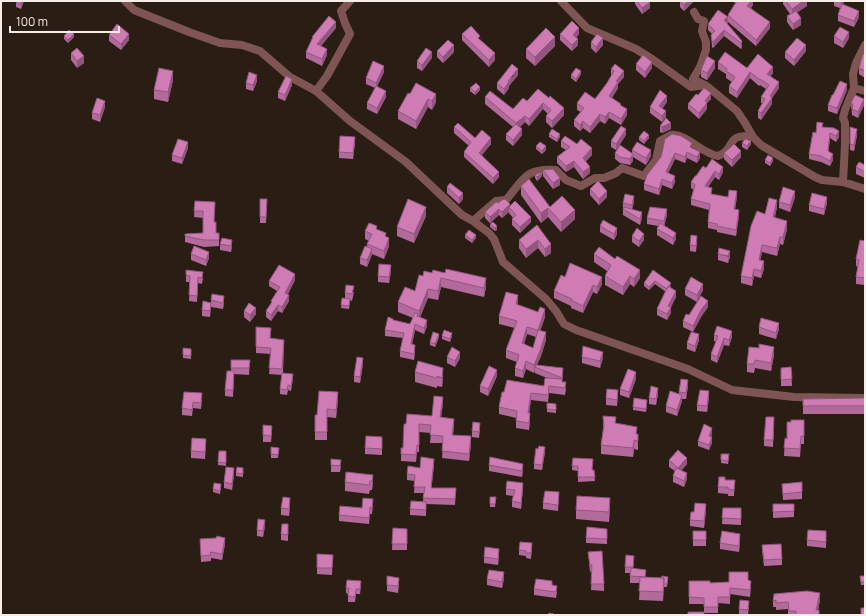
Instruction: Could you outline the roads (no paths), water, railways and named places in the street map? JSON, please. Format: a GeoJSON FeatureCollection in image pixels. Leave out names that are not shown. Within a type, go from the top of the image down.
{"type":"FeatureCollection","features":[{"type":"Feature","properties":{"kind":"street"},"geometry":{"type":"LineString","coordinates":[[125,1],[134,10],[189,32],[220,42],[242,45],[260,51],[290,77],[316,90],[350,121],[406,162],[462,215],[489,233],[494,239],[502,262],[546,299],[564,324],[576,330],[688,369],[732,390],[794,397],[865,398]]}},
{"type":"Feature","properties":{"kind":"street"},"geometry":{"type":"LineString","coordinates":[[316,90],[327,76],[350,34],[341,11],[350,1]]}},
{"type":"Feature","properties":{"kind":"street"},"geometry":{"type":"LineString","coordinates":[[561,1],[587,28],[636,49],[691,87],[705,85]]}},
{"type":"Feature","properties":{"kind":"street"},"geometry":{"type":"LineString","coordinates":[[694,12],[698,19],[704,21],[702,31],[706,44],[706,50],[700,67],[693,79],[705,85],[737,111],[753,137],[761,145],[790,161],[814,177],[822,180],[843,182],[865,190]]}},
{"type":"Feature","properties":{"kind":"street"},"geometry":{"type":"LineString","coordinates":[[843,182],[845,123],[843,118],[854,88],[853,74],[856,63],[865,45]]}},
{"type":"Feature","properties":{"kind":"street"},"geometry":{"type":"LineString","coordinates":[[854,88],[865,91]]}},
{"type":"Feature","properties":{"kind":"street"},"geometry":{"type":"LineString","coordinates":[[473,221],[496,201],[506,200],[522,179],[533,171],[556,170],[566,180],[581,186],[595,178],[604,178],[616,173],[622,168],[644,176],[656,160],[660,141],[670,135],[680,136],[707,153],[718,156],[725,152],[734,139],[739,136],[753,137]]}}]}
